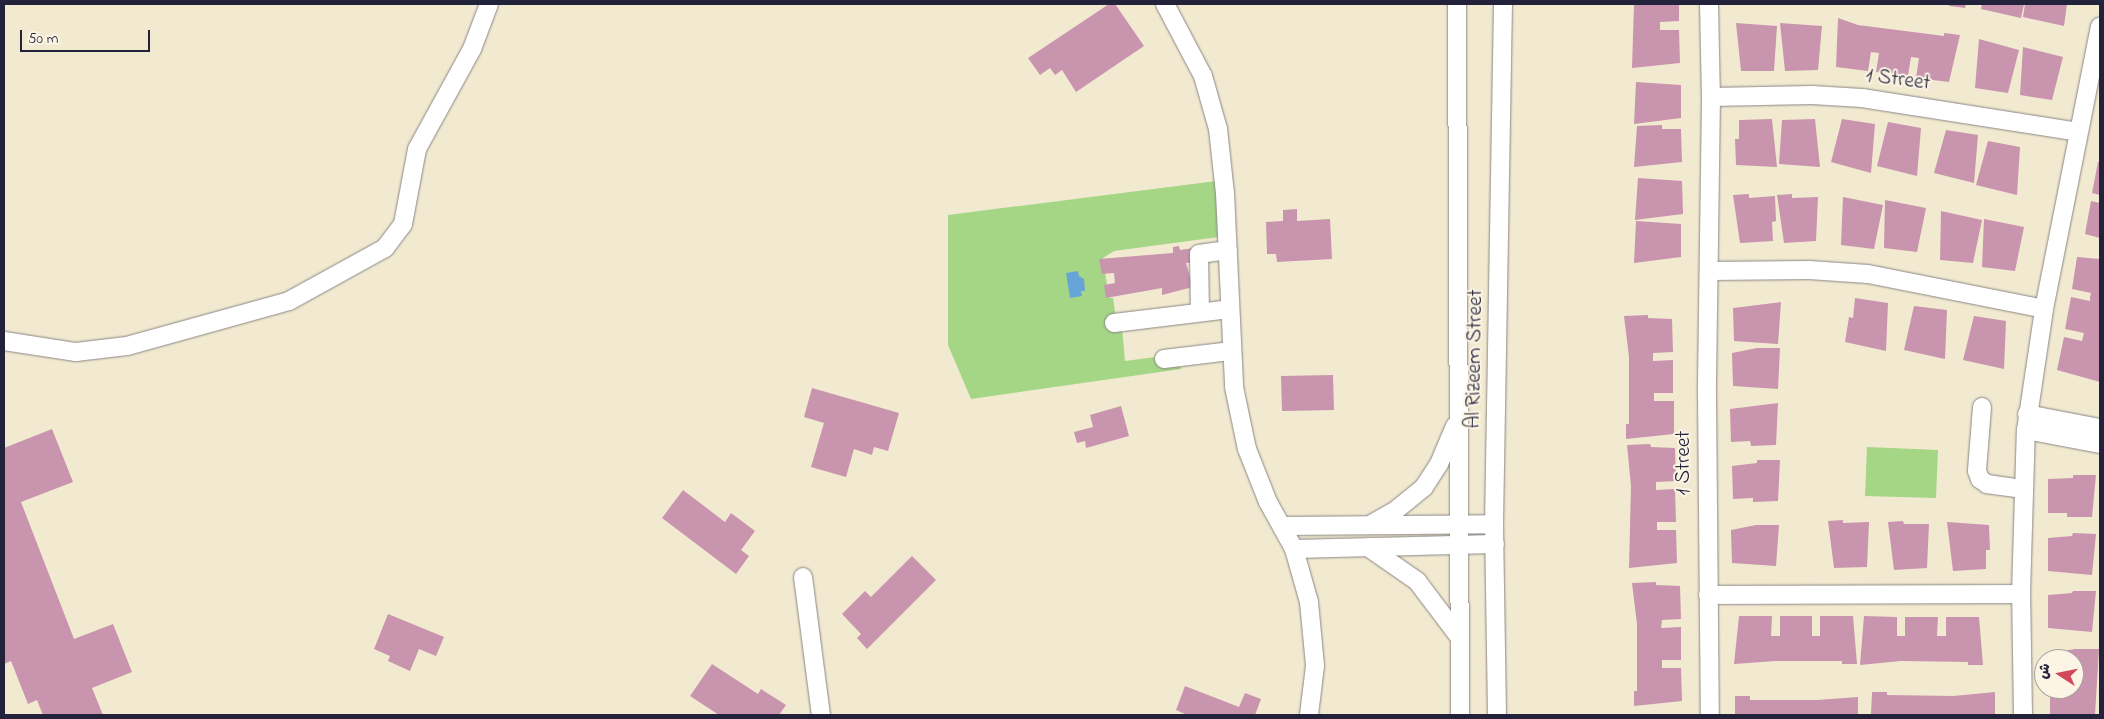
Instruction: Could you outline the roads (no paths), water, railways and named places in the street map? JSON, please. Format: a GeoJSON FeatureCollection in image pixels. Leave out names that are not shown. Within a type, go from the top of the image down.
{"type":"FeatureCollection","features":[{"type":"Feature","properties":{"kind":"street"},"geometry":{"type":"LineString","coordinates":[[4,341],[76,352],[126,346],[289,301],[385,248],[403,224],[412,163],[420,142],[472,49],[489,4]]}},
{"type":"Feature","properties":{"kind":"street"},"geometry":{"type":"LineString","coordinates":[[1165,4],[1192,51],[1211,101],[1222,157],[1228,250],[1230,351],[1247,449],[1268,502],[1294,548],[1309,602],[1316,645],[1309,715]]}},
{"type":"Feature","properties":{"kind":"street","name":"Al Rizeem Street"},"geometry":{"type":"LineString","coordinates":[[1458,4],[1460,715]]}},
{"type":"Feature","properties":{"kind":"street","name":"1 Street"},"geometry":{"type":"LineString","coordinates":[[1709,4],[1711,97],[1708,595],[1710,715]]}},
{"type":"Feature","properties":{"kind":"street","name":"Al Rizeem Street"},"geometry":{"type":"LineString","coordinates":[[1497,715],[1494,524],[1501,8]]}},
{"type":"Feature","properties":{"kind":"street"},"geometry":{"type":"LineString","coordinates":[[2023,715],[2022,488],[2027,422],[2044,309],[2100,27]]}},
{"type":"Feature","properties":{"kind":"street","name":"1 Street"},"geometry":{"type":"LineString","coordinates":[[1711,97],[1812,95],[1862,98],[2078,132]]}},
{"type":"Feature","properties":{"kind":"street"},"geometry":{"type":"LineString","coordinates":[[1200,312],[1197,258],[1201,252],[1228,250]]}},
{"type":"Feature","properties":{"kind":"street"},"geometry":{"type":"LineString","coordinates":[[1710,271],[1809,270],[1868,274],[2044,309]]}},
{"type":"Feature","properties":{"kind":"street"},"geometry":{"type":"LineString","coordinates":[[1114,323],[1229,309]]}},
{"type":"Feature","properties":{"kind":"street"},"geometry":{"type":"LineString","coordinates":[[1164,359],[1230,351]]}},
{"type":"Feature","properties":{"kind":"street"},"geometry":{"type":"LineString","coordinates":[[1982,407],[1977,471],[1980,479],[1987,484],[2022,488]]}},
{"type":"Feature","properties":{"kind":"street"},"geometry":{"type":"LineString","coordinates":[[1369,525],[1396,510],[1424,487],[1439,464],[1458,419]]}},
{"type":"Feature","properties":{"kind":"street"},"geometry":{"type":"LineString","coordinates":[[2027,422],[2100,428]]}},
{"type":"Feature","properties":{"kind":"street"},"geometry":{"type":"LineString","coordinates":[[2027,422],[2100,444]]}},
{"type":"Feature","properties":{"kind":"street"},"geometry":{"type":"LineString","coordinates":[[1283,526],[1494,524]]}},
{"type":"Feature","properties":{"kind":"street"},"geometry":{"type":"LineString","coordinates":[[1294,548],[1494,544]]}},
{"type":"Feature","properties":{"kind":"street"},"geometry":{"type":"LineString","coordinates":[[1368,547],[1417,582],[1460,638]]}},
{"type":"Feature","properties":{"kind":"street"},"geometry":{"type":"LineString","coordinates":[[804,577],[821,715]]}},
{"type":"Feature","properties":{"kind":"street"},"geometry":{"type":"LineString","coordinates":[[1708,595],[2021,594]]}},
{"type":"Feature","properties":{"kind":"water"},"geometry":{"type":"Polygon","coordinates":[[[1078,271],[1079,276],[1084,279],[1085,291],[1081,291],[1082,296],[1070,298],[1066,273],[1078,271]]]}}]}
